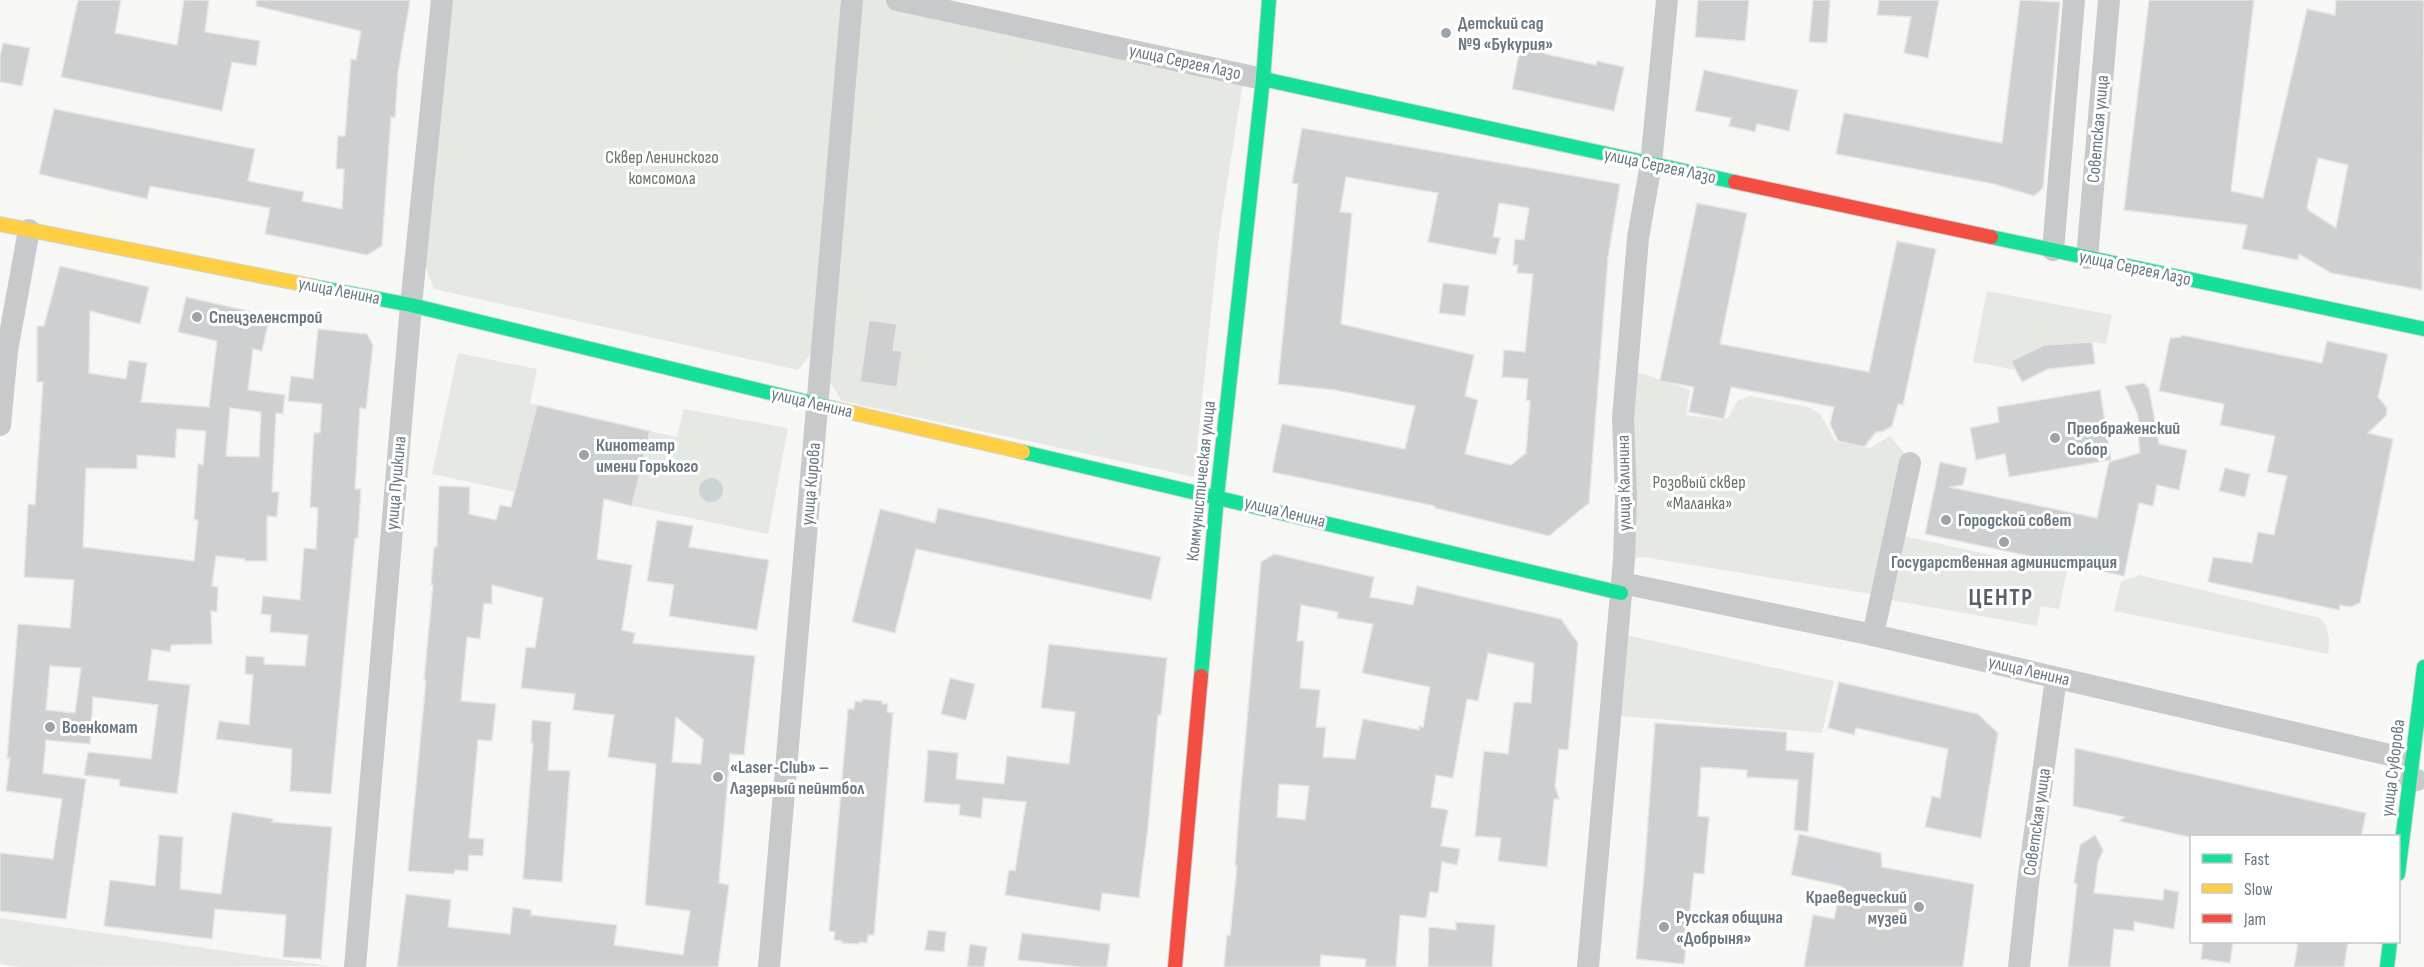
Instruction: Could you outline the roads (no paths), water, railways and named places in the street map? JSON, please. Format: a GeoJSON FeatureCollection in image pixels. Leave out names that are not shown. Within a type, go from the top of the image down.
{"type":"FeatureCollection","features":[{"type":"Feature","properties":{"kind":"street","name":"улица Пушкина"},"geometry":{"type":"LineString","coordinates":[[355,967],[411,305],[442,0]]}},
{"type":"Feature","properties":{"kind":"street","name":"улица Кирова"},"geometry":{"type":"LineString","coordinates":[[769,967],[852,0]]}},
{"type":"Feature","properties":{"kind":"street","name":"улица Сергея Лазо"},"geometry":{"type":"LineString","coordinates":[[897,0],[2087,258],[2424,328]]}},
{"type":"Feature","properties":{"kind":"street","name":"Коммунистическая улица"},"geometry":{"type":"LineString","coordinates":[[1175,967],[1217,496],[1263,79],[1269,0]]}},
{"type":"Feature","properties":{"kind":"street","name":"улица Калинина"},"geometry":{"type":"LineString","coordinates":[[1588,967],[1622,588],[1626,498],[1623,418],[1638,238],[1651,164],[1667,0]]}},
{"type":"Feature","properties":{"kind":"street","name":"Советская улица"},"geometry":{"type":"LineString","coordinates":[[2053,250],[2074,0]]}},
{"type":"Feature","properties":{"kind":"street","name":"Советская улица"},"geometry":{"type":"LineString","coordinates":[[2087,258],[2109,0]]}},
{"type":"Feature","properties":{"kind":"street","name":"улица Ленина"},"geometry":{"type":"LineString","coordinates":[[0,224],[411,305],[818,405],[1622,588],[1873,635],[2111,689],[2394,756],[2417,780]]}},
{"type":"Feature","properties":{"kind":"street"},"geometry":{"type":"LineString","coordinates":[[0,425],[7,351],[29,230]]}},
{"type":"Feature","properties":{"kind":"street"},"geometry":{"type":"LineString","coordinates":[[1873,635],[1910,463]]}},
{"type":"Feature","properties":{"kind":"street","name":"улица Суворова"},"geometry":{"type":"LineString","coordinates":[[2400,864],[2417,780],[2424,667]]}},
{"type":"Feature","properties":{"kind":"street","name":"Советская улица"},"geometry":{"type":"LineString","coordinates":[[2019,967],[2056,678]]}},
{"type":"Feature","properties":{"kind":"street"},"geometry":{"type":"LineString","coordinates":[[2387,967],[2390,943]]}},
{"type":"Feature","properties":{"kind":"place","name":"Детский сад №9 «Букурия»"},"geometry":{"type":"Point","coordinates":[1446,33]}},
{"type":"Feature","properties":{"kind":"place","name":"Спецзеленстрой"},"geometry":{"type":"Point","coordinates":[197,317]}},
{"type":"Feature","properties":{"kind":"place","name":"Преображенский Собор"},"geometry":{"type":"Point","coordinates":[2055,438]}},
{"type":"Feature","properties":{"kind":"place","name":"Кинотеатр имени Горького"},"geometry":{"type":"Point","coordinates":[584,455]}},
{"type":"Feature","properties":{"kind":"place","name":"Городской совет"},"geometry":{"type":"Point","coordinates":[1946,520]}},
{"type":"Feature","properties":{"kind":"place","name":"Государственная администрация"},"geometry":{"type":"Point","coordinates":[2004,542]}},
{"type":"Feature","properties":{"kind":"place","name":"Военкомат"},"geometry":{"type":"Point","coordinates":[50,727]}},
{"type":"Feature","properties":{"kind":"place","name":"«Laser-Club» – Лазерный пейнтбол"},"geometry":{"type":"Point","coordinates":[718,777]}},
{"type":"Feature","properties":{"kind":"place","name":"Краеведческий музей"},"geometry":{"type":"Point","coordinates":[1919,907]}},
{"type":"Feature","properties":{"kind":"place","name":"Русская община «Добрыня»"},"geometry":{"type":"Point","coordinates":[1664,927]}},
{"type":"Feature","properties":{"kind":"district","name":"ЦЕНТР"},"geometry":{"type":"Point","coordinates":[2001,597]}},
{"type":"Feature","properties":{"kind":"park label","name":"Сквер Ленинского комсомола"},"geometry":{"type":"Point","coordinates":[662,167]}},
{"type":"Feature","properties":{"kind":"park label","name":"Розовый сквер «Маланка»"},"geometry":{"type":"Point","coordinates":[1699,492]}}]}
